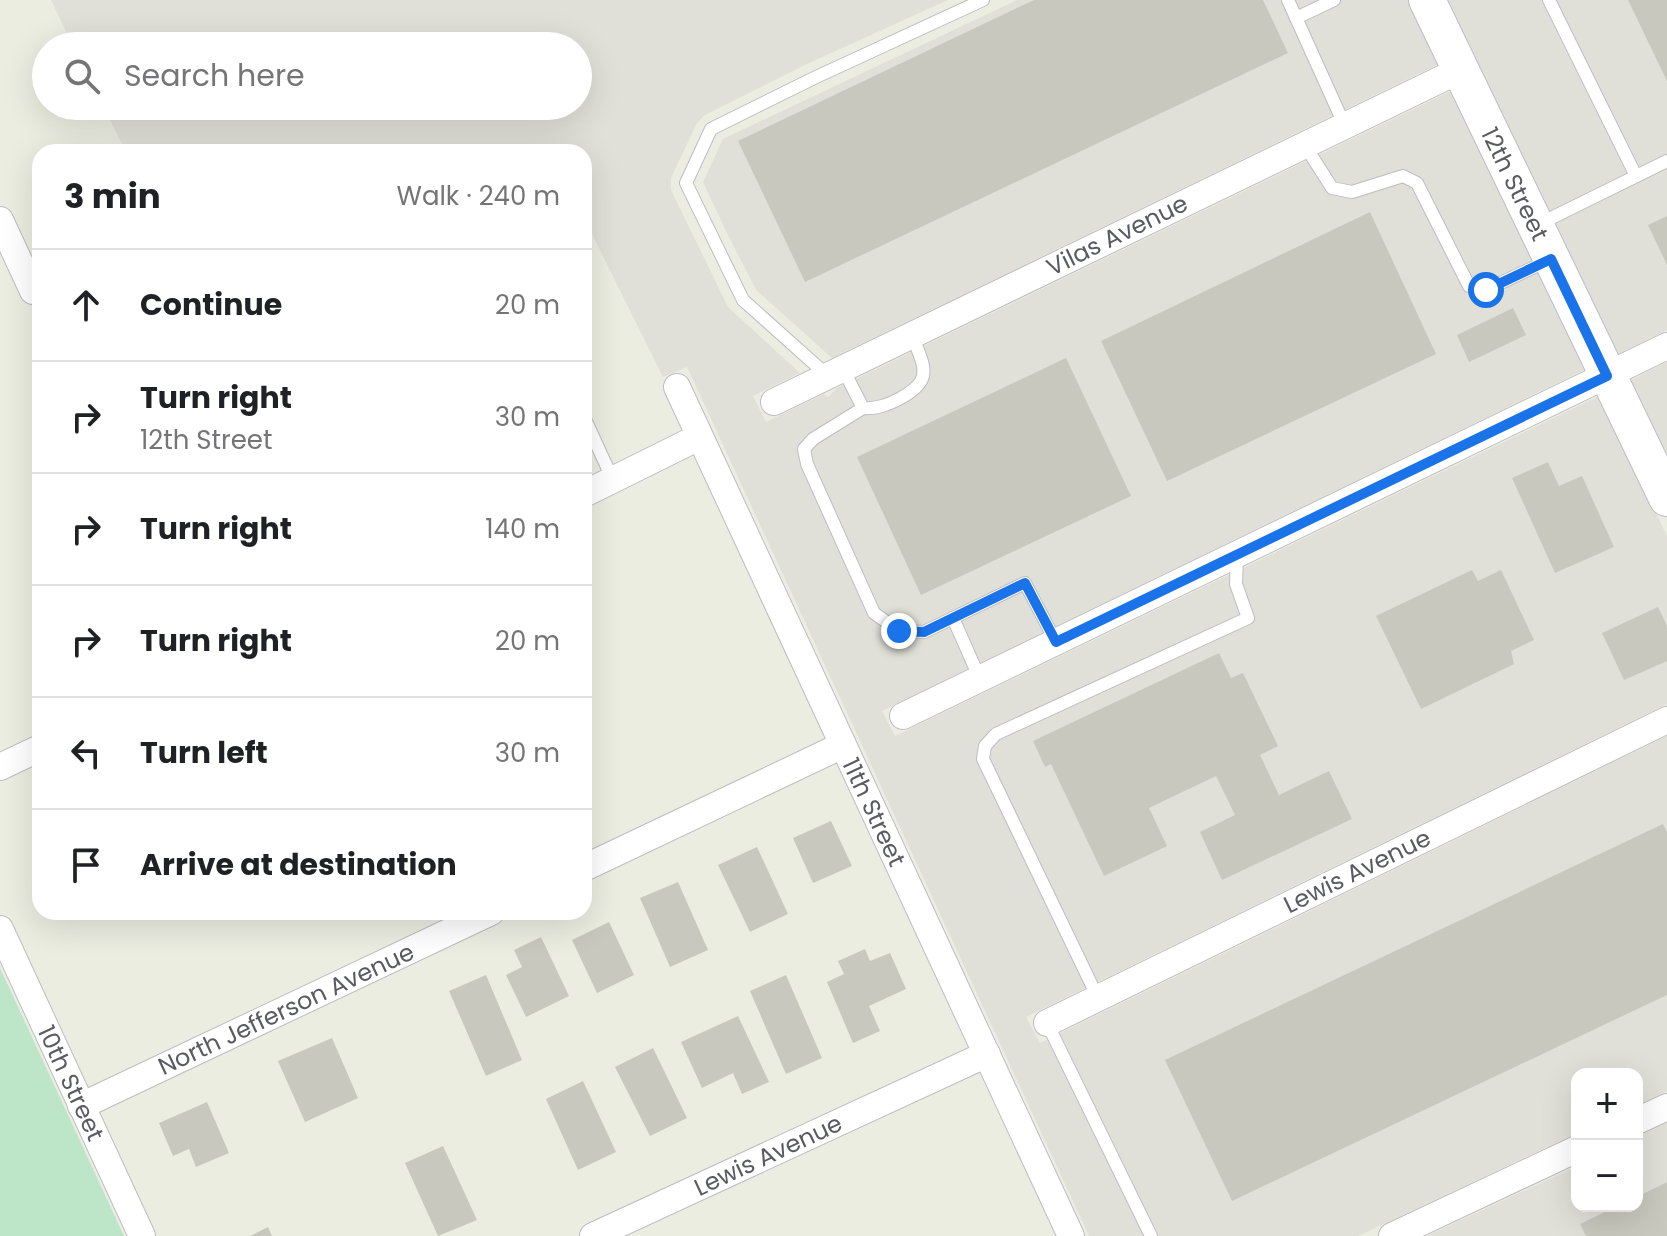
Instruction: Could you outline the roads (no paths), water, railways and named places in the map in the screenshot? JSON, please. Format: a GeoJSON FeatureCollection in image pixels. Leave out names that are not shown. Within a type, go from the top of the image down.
{"type":"FeatureCollection","features":[{"type":"Feature","properties":{"kind":"street","name":"12th Street"},"geometry":{"type":"LineString","coordinates":[[1433,5],[1460,70],[1667,498]]}},
{"type":"Feature","properties":{"kind":"street","name":"Vilas Avenue"},"geometry":{"type":"LineString","coordinates":[[774,402],[1460,70]]}},
{"type":"Feature","properties":{"kind":"street"},"geometry":{"type":"LineString","coordinates":[[0,220],[32,289]]}},
{"type":"Feature","properties":{"kind":"street"},"geometry":{"type":"LineString","coordinates":[[903,716],[1667,346]]}},
{"type":"Feature","properties":{"kind":"street","name":"11th Street"},"geometry":{"type":"LineString","coordinates":[[677,387],[1071,1236]]}},
{"type":"Feature","properties":{"kind":"street"},"geometry":{"type":"LineString","coordinates":[[592,490],[699,437]]}},
{"type":"Feature","properties":{"kind":"street","name":"Lewis Avenue"},"geometry":{"type":"LineString","coordinates":[[1047,1023],[1667,720]]}},
{"type":"Feature","properties":{"kind":"street"},"geometry":{"type":"LineString","coordinates":[[592,864],[843,745]]}},
{"type":"Feature","properties":{"kind":"street"},"geometry":{"type":"LineString","coordinates":[[0,767],[32,752]]}},
{"type":"Feature","properties":{"kind":"street","name":"North Jefferson Avenue"},"geometry":{"type":"LineString","coordinates":[[81,1106],[474,920]]}},
{"type":"Feature","properties":{"kind":"street","name":"10th Street"},"geometry":{"type":"LineString","coordinates":[[0,929],[142,1236]]}},
{"type":"Feature","properties":{"kind":"street","name":"Lewis Avenue"},"geometry":{"type":"LineString","coordinates":[[593,1236],[987,1054]]}},
{"type":"Feature","properties":{"kind":"street"},"geometry":{"type":"LineString","coordinates":[[1643,1118],[1667,1107]]}},
{"type":"Feature","properties":{"kind":"street"},"geometry":{"type":"LineString","coordinates":[[1392,1236],[1571,1152]]}},
{"type":"Feature","properties":{"kind":"lane"},"geometry":{"type":"LineString","coordinates":[[863,408],[836,372],[743,300],[686,183],[711,129],[983,0]]}},
{"type":"Feature","properties":{"kind":"lane"},"geometry":{"type":"LineString","coordinates":[[1288,0],[1344,124]]}},
{"type":"Feature","properties":{"kind":"lane"},"geometry":{"type":"LineString","coordinates":[[1296,18],[1334,0]]}},
{"type":"Feature","properties":{"kind":"lane"},"geometry":{"type":"LineString","coordinates":[[1549,0],[1636,176]]}},
{"type":"Feature","properties":{"kind":"lane"},"geometry":{"type":"LineString","coordinates":[[1304,144],[1332,188],[1352,192],[1403,176],[1417,183],[1469,286],[1486,290],[1551,259]]}},
{"type":"Feature","properties":{"kind":"lane"},"geometry":{"type":"LineString","coordinates":[[1535,226],[1667,161]]}},
{"type":"Feature","properties":{"kind":"lane"},"geometry":{"type":"LineString","coordinates":[[912,335],[924,366],[923,379],[917,390],[876,409],[863,408],[813,439],[804,449],[807,464],[874,613],[899,631],[924,632],[1025,583],[1056,642]]}},
{"type":"Feature","properties":{"kind":"lane"},"geometry":{"type":"LineString","coordinates":[[592,434],[613,480]]}},
{"type":"Feature","properties":{"kind":"lane"},"geometry":{"type":"LineString","coordinates":[[1098,998],[983,759],[985,746],[996,734],[1248,618],[1236,584],[1237,555]]}},
{"type":"Feature","properties":{"kind":"lane"},"geometry":{"type":"LineString","coordinates":[[953,618],[980,679]]}},
{"type":"Feature","properties":{"kind":"lane"},"geometry":{"type":"LineString","coordinates":[[1047,1023],[1151,1236]]}}]}
